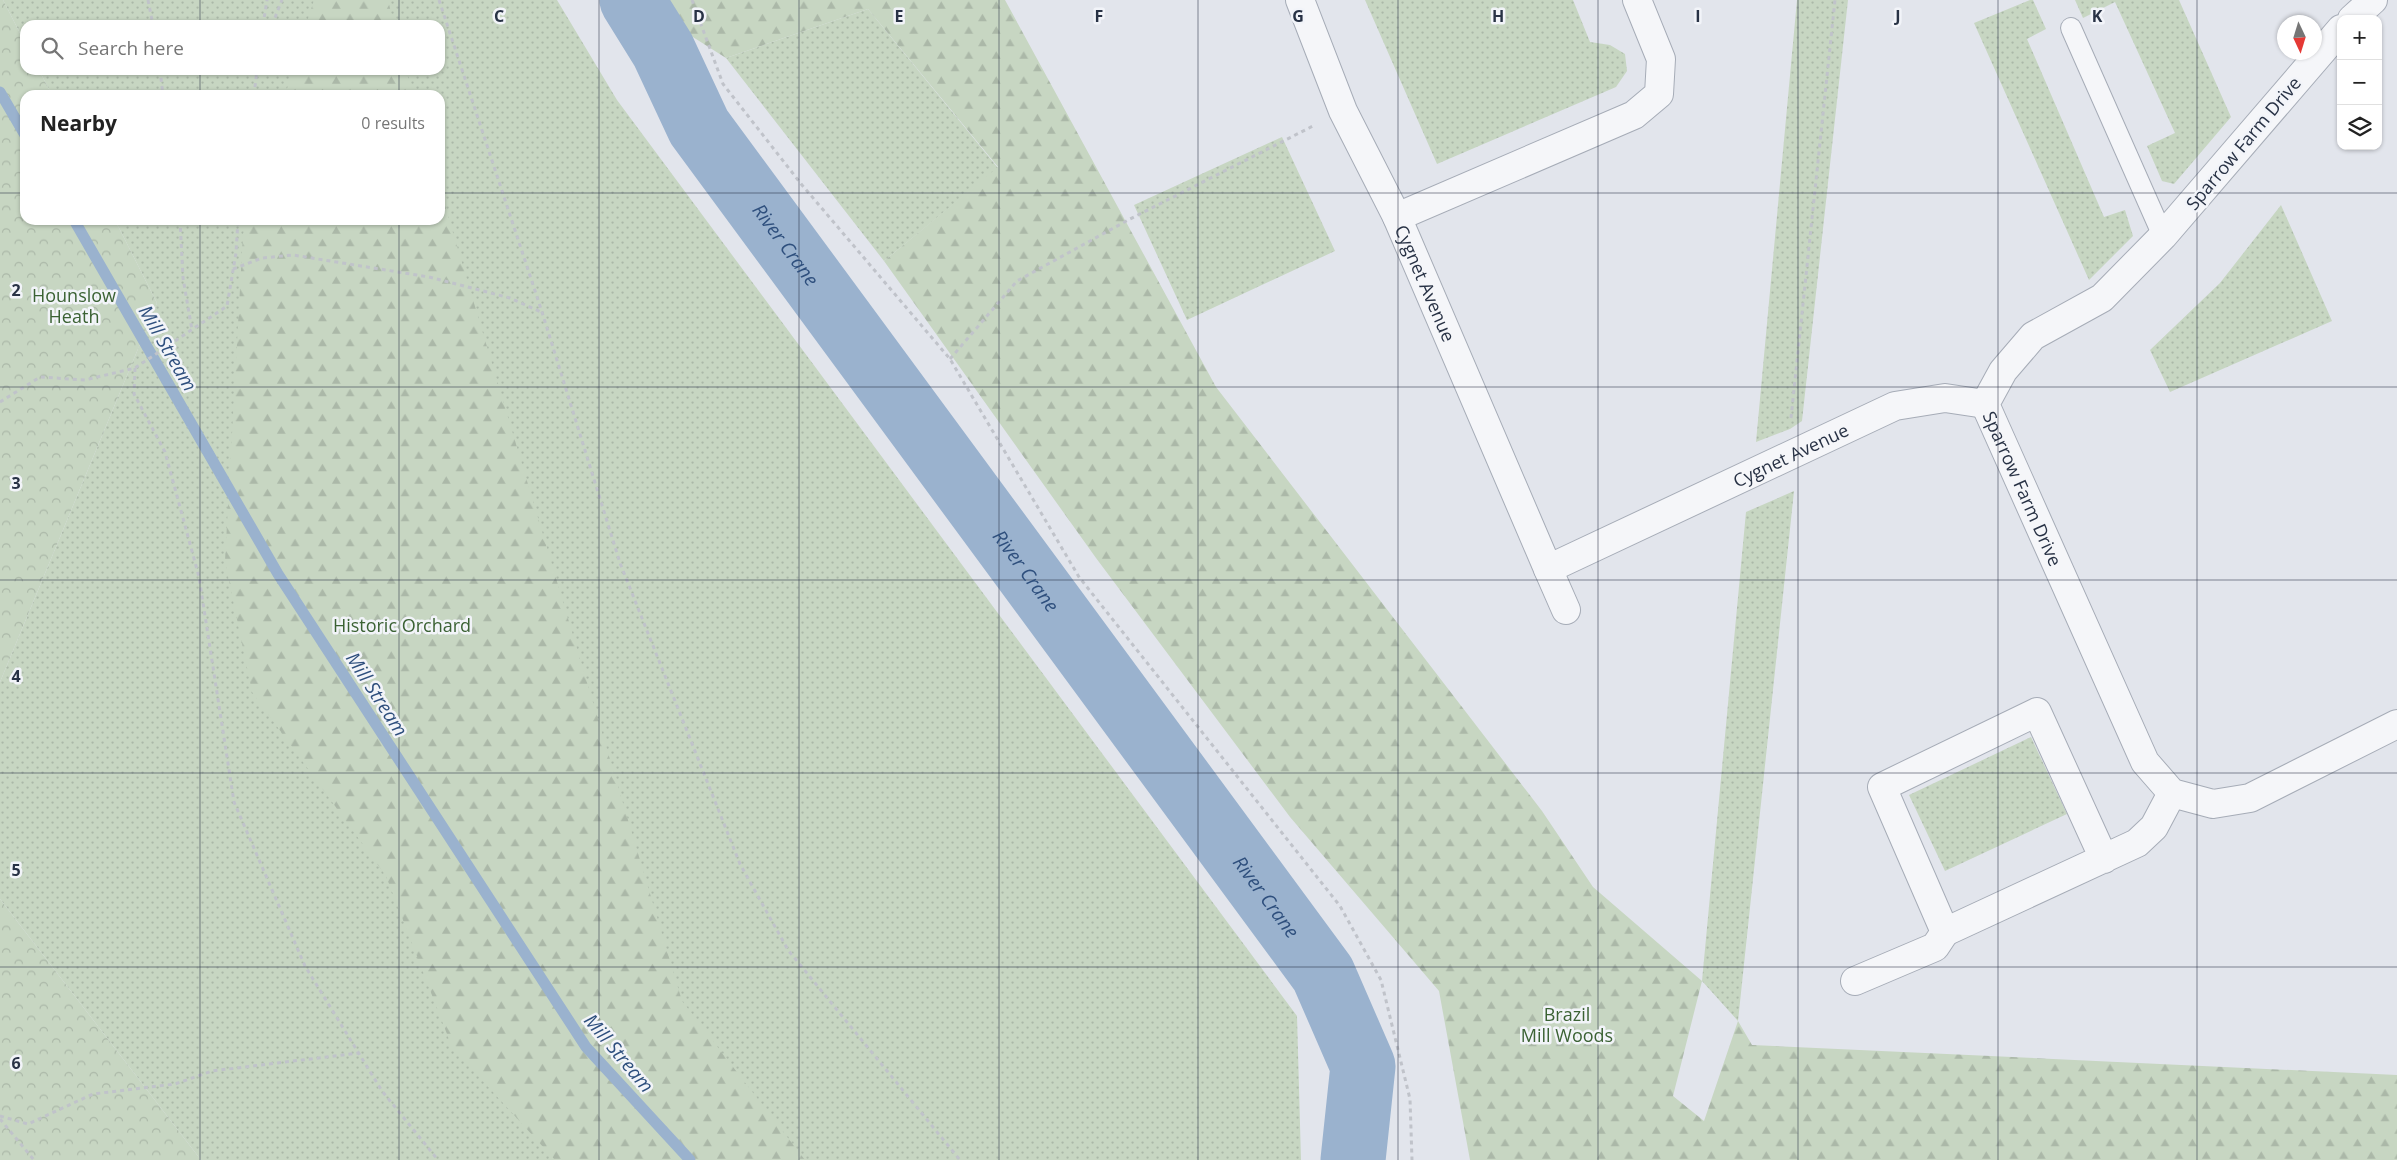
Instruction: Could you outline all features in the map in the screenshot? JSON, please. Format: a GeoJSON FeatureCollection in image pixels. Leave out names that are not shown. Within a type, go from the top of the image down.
{"type":"FeatureCollection","features":[{"type":"Feature","properties":{"kind":"street"},"geometry":{"type":"LineString","coordinates":[[1397,217],[1634,115],[1659,94],[1661,58],[1637,0]]}},
{"type":"Feature","properties":{"kind":"street"},"geometry":{"type":"LineString","coordinates":[[2356,15],[2373,0]]}},
{"type":"Feature","properties":{"kind":"street","name":"Cygnet Avenue"},"geometry":{"type":"LineString","coordinates":[[1308,2],[1343,111],[1397,217],[1566,610]]}},
{"type":"Feature","properties":{"kind":"street","name":"Sparrow Farm Drive"},"geometry":{"type":"LineString","coordinates":[[2172,793],[2145,762],[1985,404],[2003,370],[2033,336],[2102,298],[2163,236],[2337,34]]}},
{"type":"Feature","properties":{"kind":"street","name":"Cygnet Avenue"},"geometry":{"type":"LineString","coordinates":[[1548,569],[1895,406],[1945,398],[1985,404]]}},
{"type":"Feature","properties":{"kind":"street"},"geometry":{"type":"LineString","coordinates":[[1945,932],[1882,788],[2037,712],[2104,858]]}},
{"type":"Feature","properties":{"kind":"street"},"geometry":{"type":"LineString","coordinates":[[1855,981],[1929,951],[1935,947],[1945,932],[2137,844],[2154,827],[2172,793],[2213,804],[2250,798],[2397,724]]}},
{"type":"Feature","properties":{"kind":"lane"},"geometry":{"type":"LineString","coordinates":[[2071,28],[2163,236]]}},
{"type":"Feature","properties":{"kind":"path"},"geometry":{"type":"LineString","coordinates":[[148,0],[152,20]]}},
{"type":"Feature","properties":{"kind":"path"},"geometry":{"type":"LineString","coordinates":[[264,20],[267,0]]}},
{"type":"Feature","properties":{"kind":"path"},"geometry":{"type":"LineString","coordinates":[[274,20],[282,0]]}},
{"type":"Feature","properties":{"kind":"path"},"geometry":{"type":"LineString","coordinates":[[439,0],[542,312],[620,563],[740,864],[788,950],[960,1160]]}},
{"type":"Feature","properties":{"kind":"path"},"geometry":{"type":"LineString","coordinates":[[692,0],[723,84],[802,185],[950,359],[1079,577],[1340,906],[1381,980],[1410,1099],[1412,1160]]}},
{"type":"Feature","properties":{"kind":"path"},"geometry":{"type":"LineString","coordinates":[[1790,454],[1790,429],[1835,0]]}},
{"type":"Feature","properties":{"kind":"path"},"geometry":{"type":"LineString","coordinates":[[161,75],[162,90]]}},
{"type":"Feature","properties":{"kind":"path"},"geometry":{"type":"LineString","coordinates":[[255,90],[256,75]]}},
{"type":"Feature","properties":{"kind":"path"},"geometry":{"type":"LineString","coordinates":[[950,359],[1017,281],[1130,220],[1343,111]]}},
{"type":"Feature","properties":{"kind":"path"},"geometry":{"type":"LineString","coordinates":[[180,225],[183,278],[192,330]]}},
{"type":"Feature","properties":{"kind":"path"},"geometry":{"type":"LineString","coordinates":[[0,402],[40,377],[85,380],[135,368],[227,306],[237,225]]}},
{"type":"Feature","properties":{"kind":"path"},"geometry":{"type":"LineString","coordinates":[[233,269],[262,258],[293,255],[429,277],[510,298],[542,312]]}},
{"type":"Feature","properties":{"kind":"path"},"geometry":{"type":"LineString","coordinates":[[135,368],[134,394],[165,452],[198,577],[234,802],[305,966],[382,1090],[438,1160]]}},
{"type":"Feature","properties":{"kind":"path"},"geometry":{"type":"LineString","coordinates":[[0,1118],[28,1124],[93,1094],[175,1084],[212,1071],[359,1053]]}},
{"type":"Feature","properties":{"kind":"path"},"geometry":{"type":"LineString","coordinates":[[0,1118],[34,1160]]}},
{"type":"Feature","properties":{"kind":"green space","name":"Hounslow Heath"},"geometry":{"type":"Polygon","coordinates":[[[0,0],[3,0],[20,33],[20,75],[42,75],[49,90],[20,90],[20,225],[118,225],[157,303],[0,682],[0,0]]]}},
{"type":"Feature","properties":{"kind":"green space"},"geometry":{"type":"Polygon","coordinates":[[[3,0],[557,0],[617,100],[1297,1016],[1301,1160],[201,1160],[0,899],[0,682],[157,303],[118,225],[445,225],[445,90],[49,90],[42,75],[445,75],[445,20],[20,20],[20,33],[3,0]]]}},
{"type":"Feature","properties":{"kind":"green space"},"geometry":{"type":"Polygon","coordinates":[[[314,0],[388,0],[393,20],[308,20],[314,0]]]}},
{"type":"Feature","properties":{"kind":"green space","name":"Brazil Mill Woods"},"geometry":{"type":"Polygon","coordinates":[[[644,0],[1005,0],[1216,387],[1542,811],[1593,887],[1702,981],[1673,1096],[1704,1121],[1738,1021],[1752,1045],[2397,1075],[2397,1160],[1470,1160],[1439,991],[1290,817],[1096,558],[884,261],[998,167],[868,9],[726,58],[647,8],[644,0]]]}},
{"type":"Feature","properties":{"kind":"green space"},"geometry":{"type":"Polygon","coordinates":[[[1365,0],[1573,0],[1590,42],[1610,45],[1625,54],[1627,71],[1616,87],[1437,164],[1365,0]]]}},
{"type":"Feature","properties":{"kind":"green space"},"geometry":{"type":"Polygon","coordinates":[[[1797,0],[1848,0],[1802,421],[1790,429],[1756,442],[1797,0]]]}},
{"type":"Feature","properties":{"kind":"green space"},"geometry":{"type":"Polygon","coordinates":[[[2033,0],[2046,29],[2027,39],[2104,217],[2125,210],[2133,236],[2089,280],[1974,23],[2033,0]]]}},
{"type":"Feature","properties":{"kind":"green space"},"geometry":{"type":"Polygon","coordinates":[[[2075,0],[2179,0],[2231,117],[2174,184],[2162,181],[2147,146],[2175,133],[2115,2],[2083,18],[2075,0]]]}},
{"type":"Feature","properties":{"kind":"green space"},"geometry":{"type":"Polygon","coordinates":[[[868,9],[998,168],[884,261],[726,58],[868,9]]]}},
{"type":"Feature","properties":{"kind":"green space"},"geometry":{"type":"Polygon","coordinates":[[[291,75],[407,75],[412,90],[287,90],[291,75]]]}},
{"type":"Feature","properties":{"kind":"green space"},"geometry":{"type":"Polygon","coordinates":[[[1282,137],[1335,251],[1187,320],[1134,205],[1282,137]]]}},
{"type":"Feature","properties":{"kind":"green space"},"geometry":{"type":"Polygon","coordinates":[[[2281,205],[2332,321],[2170,392],[2150,350],[2220,283],[2281,205]]]}},
{"type":"Feature","properties":{"kind":"green space","name":"Historic Orchard"},"geometry":{"type":"Polygon","coordinates":[[[445,206],[682,1001],[805,1160],[555,1160],[452,1047],[386,876],[252,692],[225,561],[243,234],[246,225],[445,225],[445,206]]]}},
{"type":"Feature","properties":{"kind":"green space"},"geometry":{"type":"Polygon","coordinates":[[[1794,491],[1738,1021],[1702,981],[1746,512],[1794,491]]]}},
{"type":"Feature","properties":{"kind":"green space"},"geometry":{"type":"Polygon","coordinates":[[[2031,737],[2067,814],[1945,871],[1909,795],[2031,737]]]}},
{"type":"Feature","properties":{"kind":"green space"},"geometry":{"type":"Polygon","coordinates":[[[0,899],[201,1160],[0,1160],[0,899]]]}},
{"type":"Feature","properties":{"kind":"waterway","name":"River Crane"},"geometry":{"type":"LineString","coordinates":[[632,0],[663,50],[699,127],[1323,974],[1363,1066],[1353,1160]]}},
{"type":"Feature","properties":{"kind":"waterway","name":"Mill Stream"},"geometry":{"type":"LineString","coordinates":[[0,92],[20,126]]}},
{"type":"Feature","properties":{"kind":"waterway","name":"Mill Stream"},"geometry":{"type":"LineString","coordinates":[[77,225],[278,574],[586,1047],[690,1160]]}}]}
